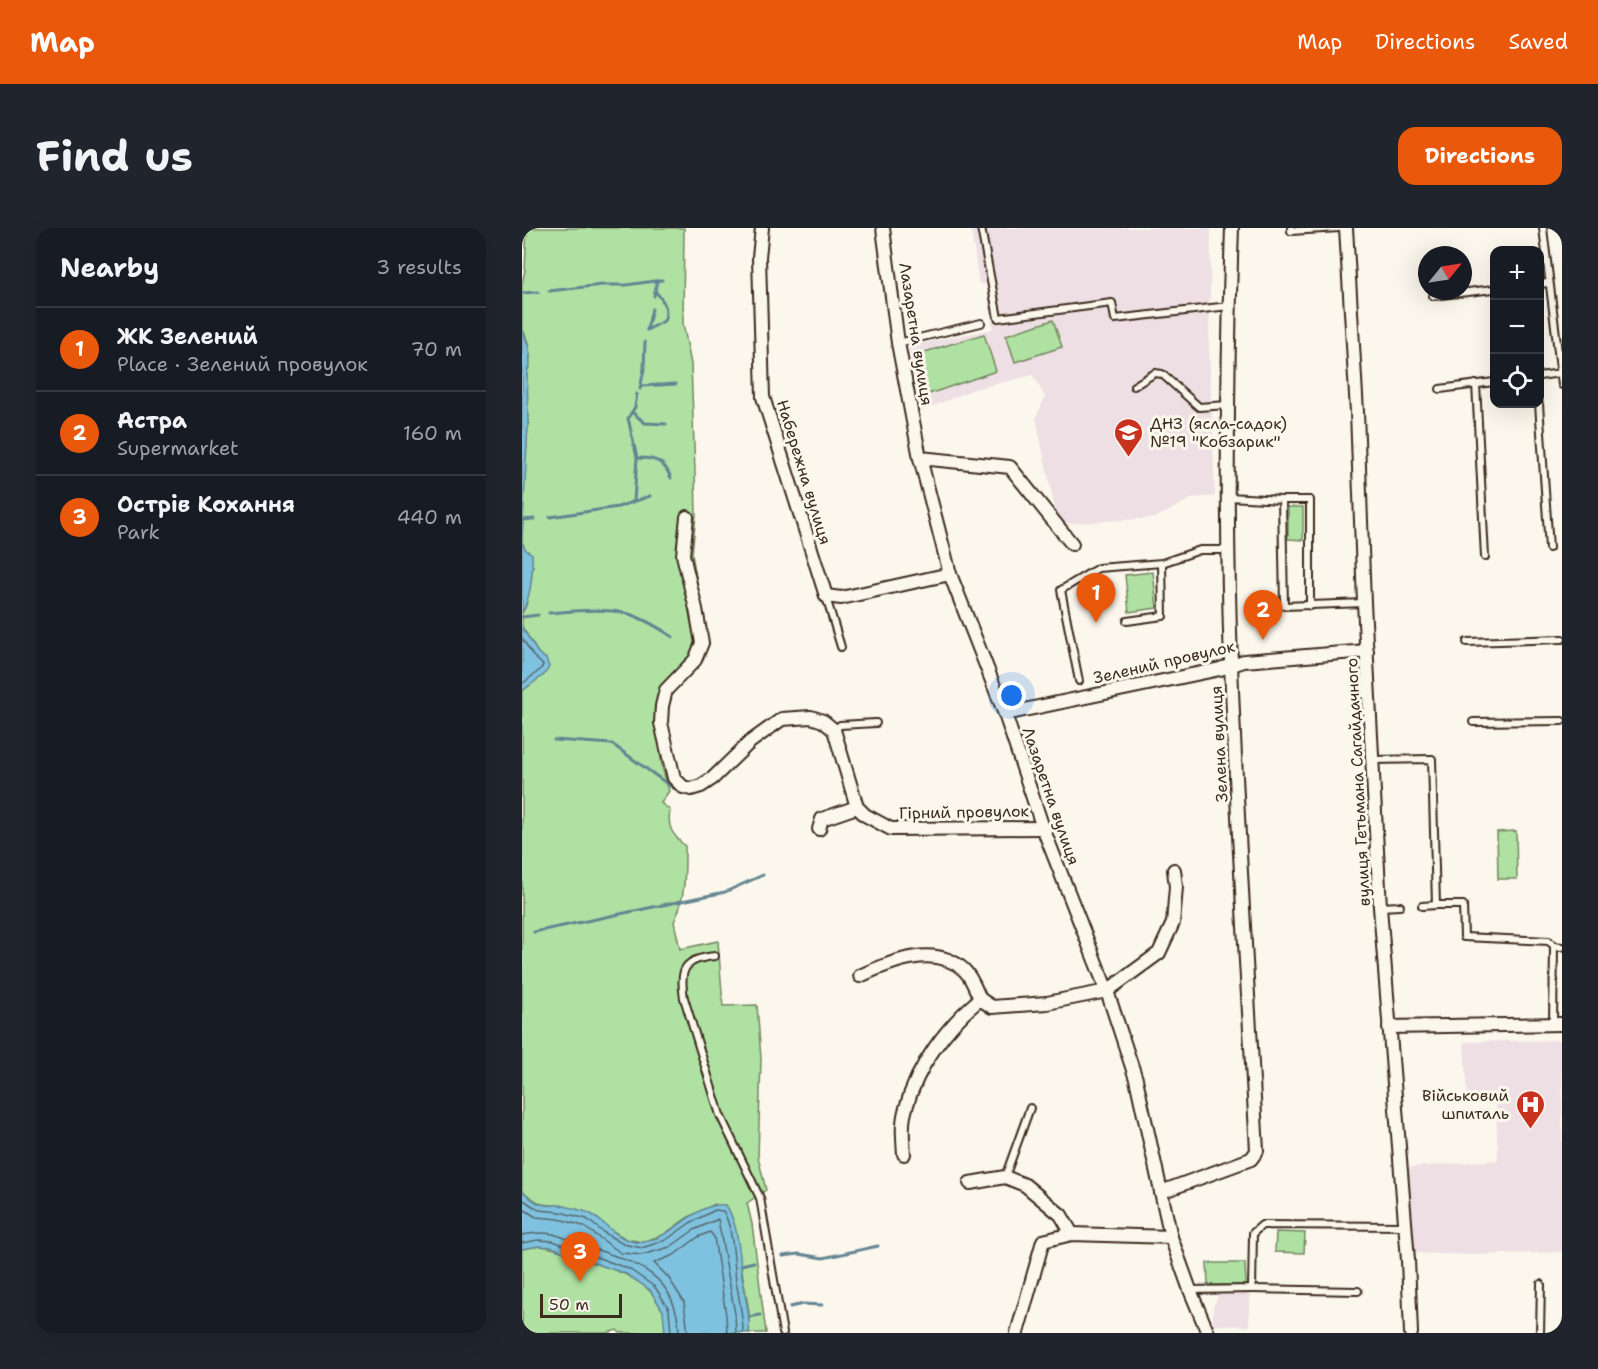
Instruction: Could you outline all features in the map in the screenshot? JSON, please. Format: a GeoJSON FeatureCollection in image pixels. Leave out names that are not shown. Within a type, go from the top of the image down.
{"type":"FeatureCollection","features":[{"type":"Feature","properties":{"kind":"street","name":"Набережна вулиця"},"geometry":{"type":"LineString","coordinates":[[762,228],[759,257],[764,397],[826,596]]}},
{"type":"Feature","properties":{"kind":"street","name":"Лазаретна вулиця"},"geometry":{"type":"LineString","coordinates":[[883,228],[898,343],[920,458],[950,574],[1005,714],[1043,828],[1107,991],[1136,1079],[1171,1236],[1208,1333]]}},
{"type":"Feature","properties":{"kind":"street","name":"Зелена вулиця"},"geometry":{"type":"LineString","coordinates":[[1161,1192],[1251,1159],[1257,1151],[1231,664],[1228,497],[1229,306],[1232,228]]}},
{"type":"Feature","properties":{"kind":"street","name":"вулиця Гетьмана Сагайдачного"},"geometry":{"type":"LineString","coordinates":[[1346,228],[1358,412],[1364,603],[1380,907],[1411,1333]]}},
{"type":"Feature","properties":{"kind":"street"},"geometry":{"type":"LineString","coordinates":[[920,458],[1010,467],[1072,544]]}},
{"type":"Feature","properties":{"kind":"street"},"geometry":{"type":"LineString","coordinates":[[687,517],[683,555],[702,643],[695,660],[666,690],[662,706],[661,723],[674,778],[683,788],[691,789],[700,786],[713,778],[750,742],[782,719],[811,717],[823,721],[834,729],[857,807],[822,819],[819,829]]}},
{"type":"Feature","properties":{"kind":"street"},"geometry":{"type":"LineString","coordinates":[[826,596],[841,598],[950,574]]}},
{"type":"Feature","properties":{"kind":"street","name":"Зелений провулок"},"geometry":{"type":"LineString","coordinates":[[1005,714],[1220,669],[1244,661],[1367,651]]}},
{"type":"Feature","properties":{"kind":"street","name":"Гірний провулок"},"geometry":{"type":"LineString","coordinates":[[857,807],[891,830],[1043,828]]}},
{"type":"Feature","properties":{"kind":"street"},"geometry":{"type":"LineString","coordinates":[[860,976],[888,963],[918,956],[946,960],[964,970],[980,999],[992,1007],[1047,1004],[1107,991],[1160,953],[1173,923],[1176,886],[1174,870]]}},
{"type":"Feature","properties":{"kind":"street"},"geometry":{"type":"LineString","coordinates":[[904,1154],[902,1129],[906,1108],[918,1078],[936,1047],[959,1016],[980,999]]}},
{"type":"Feature","properties":{"kind":"street"},"geometry":{"type":"LineString","coordinates":[[1389,1027],[1557,1024]]}},
{"type":"Feature","properties":{"kind":"street"},"geometry":{"type":"LineString","coordinates":[[970,1183],[1005,1177],[1025,1185],[1060,1215],[1072,1234]]}},
{"type":"Feature","properties":{"kind":"street"},"geometry":{"type":"LineString","coordinates":[[1017,1333],[1043,1241],[1072,1234],[1171,1236]]}},
{"type":"Feature","properties":{"kind":"lane"},"geometry":{"type":"LineString","coordinates":[[981,228],[998,318],[1112,303],[1115,319],[1229,306]]}},
{"type":"Feature","properties":{"kind":"lane"},"geometry":{"type":"LineString","coordinates":[[1291,228],[1291,231],[1339,228]]}},
{"type":"Feature","properties":{"kind":"lane"},"geometry":{"type":"LineString","coordinates":[[1543,228],[1562,385]]}},
{"type":"Feature","properties":{"kind":"lane"},"geometry":{"type":"LineString","coordinates":[[1544,284],[1549,283]]}},
{"type":"Feature","properties":{"kind":"lane"},"geometry":{"type":"LineString","coordinates":[[1472,292],[1490,289]]}},
{"type":"Feature","properties":{"kind":"lane"},"geometry":{"type":"LineString","coordinates":[[898,343],[981,323]]}},
{"type":"Feature","properties":{"kind":"lane"},"geometry":{"type":"LineString","coordinates":[[1134,386],[1155,373],[1162,374],[1199,406],[1229,405]]}},
{"type":"Feature","properties":{"kind":"lane"},"geometry":{"type":"LineString","coordinates":[[1544,375],[1561,373]]}},
{"type":"Feature","properties":{"kind":"lane"},"geometry":{"type":"LineString","coordinates":[[1440,389],[1490,382]]}},
{"type":"Feature","properties":{"kind":"lane"},"geometry":{"type":"LineString","coordinates":[[1476,384],[1485,557]]}},
{"type":"Feature","properties":{"kind":"lane"},"geometry":{"type":"LineString","coordinates":[[1539,408],[1549,548]]}},
{"type":"Feature","properties":{"kind":"lane"},"geometry":{"type":"LineString","coordinates":[[1228,497],[1310,500],[1310,606]]}},
{"type":"Feature","properties":{"kind":"lane"},"geometry":{"type":"LineString","coordinates":[[1282,500],[1284,606],[1364,603]]}},
{"type":"Feature","properties":{"kind":"lane"},"geometry":{"type":"LineString","coordinates":[[1078,681],[1061,590],[1098,568],[1162,563],[1200,550],[1229,550]]}},
{"type":"Feature","properties":{"kind":"lane"},"geometry":{"type":"LineString","coordinates":[[1127,621],[1163,616],[1162,563]]}},
{"type":"Feature","properties":{"kind":"lane"},"geometry":{"type":"LineString","coordinates":[[826,596],[842,646]]}},
{"type":"Feature","properties":{"kind":"lane"},"geometry":{"type":"LineString","coordinates":[[1467,642],[1562,639]]}},
{"type":"Feature","properties":{"kind":"lane"},"geometry":{"type":"LineString","coordinates":[[1473,722],[1562,721]]}},
{"type":"Feature","properties":{"kind":"lane"},"geometry":{"type":"LineString","coordinates":[[834,729],[840,724],[876,723]]}},
{"type":"Feature","properties":{"kind":"lane"},"geometry":{"type":"LineString","coordinates":[[1374,760],[1432,759],[1436,905]]}},
{"type":"Feature","properties":{"kind":"lane"},"geometry":{"type":"LineString","coordinates":[[1422,906],[1463,905],[1464,937],[1549,941],[1554,946],[1562,947]]}},
{"type":"Feature","properties":{"kind":"lane"},"geometry":{"type":"LineString","coordinates":[[1380,907],[1400,906]]}},
{"type":"Feature","properties":{"kind":"lane"},"geometry":{"type":"LineString","coordinates":[[1554,946],[1557,1024]]}},
{"type":"Feature","properties":{"kind":"lane"},"geometry":{"type":"LineString","coordinates":[[715,956],[698,958],[683,971],[681,980],[684,998],[720,1115],[760,1198],[783,1333]]}},
{"type":"Feature","properties":{"kind":"lane"},"geometry":{"type":"LineString","coordinates":[[1005,1177],[1030,1108]]}},
{"type":"Feature","properties":{"kind":"lane"},"geometry":{"type":"LineString","coordinates":[[1252,1289],[1253,1233],[1262,1225],[1405,1226]]}},
{"type":"Feature","properties":{"kind":"lane"},"geometry":{"type":"LineString","coordinates":[[1540,1333],[1541,1284]]}},
{"type":"Feature","properties":{"kind":"lane"},"geometry":{"type":"LineString","coordinates":[[1190,1290],[1358,1291]]}},
{"type":"Feature","properties":{"kind":"shaded area"},"geometry":{"type":"Polygon","coordinates":[[[971,228],[1211,228],[1209,347],[1215,496],[1193,498],[1155,518],[1058,524],[1036,418],[1045,397],[1033,375],[974,389],[922,411],[908,346],[993,329],[986,284],[979,284],[971,228]]]}},
{"type":"Feature","properties":{"kind":"shaded area","name":"Військовий шпиталь"},"geometry":{"type":"Polygon","coordinates":[[[1562,1040],[1562,1252],[1477,1255],[1410,1253],[1403,1168],[1498,1160],[1496,1098],[1467,1097],[1464,1042],[1562,1040]]]}},
{"type":"Feature","properties":{"kind":"shaded area"},"geometry":{"type":"Polygon","coordinates":[[[1250,1292],[1249,1326],[1213,1325],[1213,1308],[1219,1293],[1250,1292]]]}},
{"type":"Feature","properties":{"kind":"green space"},"geometry":{"type":"Polygon","coordinates":[[[527,228],[684,228],[683,323],[691,364],[695,472],[696,515],[692,554],[706,634],[705,654],[694,671],[672,693],[659,746],[669,791],[661,803],[670,810],[669,822],[672,830],[685,846],[683,894],[674,922],[680,949],[718,941],[723,1006],[757,1005],[761,1059],[758,1157],[766,1190],[747,1203],[752,1224],[766,1333],[749,1333],[749,1312],[741,1265],[715,1204],[687,1218],[663,1235],[642,1242],[626,1239],[590,1214],[561,1206],[541,1204],[522,1191],[522,691],[529,686],[546,659],[538,653],[522,627],[522,613],[526,606],[533,566],[522,542],[522,480],[528,423],[527,372],[530,365],[529,345],[522,327],[522,284],[527,228]]]}},
{"type":"Feature","properties":{"kind":"green space"},"geometry":{"type":"Polygon","coordinates":[[[1053,320],[1062,347],[1015,362],[1006,335],[1053,320]]]}},
{"type":"Feature","properties":{"kind":"green space"},"geometry":{"type":"Polygon","coordinates":[[[984,334],[996,371],[926,395],[915,355],[984,334]]]}},
{"type":"Feature","properties":{"kind":"green space"},"geometry":{"type":"Polygon","coordinates":[[[1288,507],[1303,507],[1303,540],[1288,539],[1288,507]]]}},
{"type":"Feature","properties":{"kind":"green space"},"geometry":{"type":"Polygon","coordinates":[[[1153,572],[1157,608],[1129,612],[1125,575],[1153,572]]]}},
{"type":"Feature","properties":{"kind":"green space"},"geometry":{"type":"Polygon","coordinates":[[[1516,831],[1517,879],[1498,879],[1497,832],[1516,831]]]}},
{"type":"Feature","properties":{"kind":"green space"},"geometry":{"type":"Polygon","coordinates":[[[1276,1232],[1305,1233],[1304,1253],[1275,1252],[1276,1232]]]}},
{"type":"Feature","properties":{"kind":"green space"},"geometry":{"type":"Polygon","coordinates":[[[539,1246],[556,1249],[606,1267],[639,1282],[657,1299],[663,1310],[665,1333],[620,1333],[617,1330],[607,1333],[522,1333],[522,1249],[539,1246]]]}},
{"type":"Feature","properties":{"kind":"green space"},"geometry":{"type":"Polygon","coordinates":[[[1207,1263],[1245,1263],[1246,1285],[1208,1285],[1207,1263]]]}},
{"type":"Feature","properties":{"kind":"water"},"geometry":{"type":"Polygon","coordinates":[[[522,327],[530,359],[527,372],[528,423],[522,541],[522,327]]]}},
{"type":"Feature","properties":{"kind":"water"},"geometry":{"type":"Polygon","coordinates":[[[522,542],[526,550],[532,554],[532,577],[522,613],[522,542]]]}},
{"type":"Feature","properties":{"kind":"water"},"geometry":{"type":"Polygon","coordinates":[[[522,627],[538,653],[546,659],[549,667],[545,674],[522,691],[522,627]]]}},
{"type":"Feature","properties":{"kind":"water"},"geometry":{"type":"Polygon","coordinates":[[[522,1191],[538,1203],[560,1205],[591,1214],[621,1237],[635,1242],[643,1242],[665,1234],[704,1209],[726,1205],[736,1232],[749,1313],[749,1333],[665,1333],[663,1311],[650,1290],[626,1274],[552,1247],[539,1246],[522,1249],[522,1191]]]}},
{"type":"Feature","properties":{"kind":"waterway"},"geometry":{"type":"LineString","coordinates":[[549,291],[662,280]]}},
{"type":"Feature","properties":{"kind":"waterway"},"geometry":{"type":"LineString","coordinates":[[654,296],[657,281]]}},
{"type":"Feature","properties":{"kind":"waterway"},"geometry":{"type":"LineString","coordinates":[[647,330],[664,321],[666,313],[665,305],[655,291]]}},
{"type":"Feature","properties":{"kind":"waterway"},"geometry":{"type":"LineString","coordinates":[[522,293],[538,292]]}},
{"type":"Feature","properties":{"kind":"waterway"},"geometry":{"type":"LineString","coordinates":[[647,330],[652,309]]}},
{"type":"Feature","properties":{"kind":"waterway"},"geometry":{"type":"LineString","coordinates":[[640,389],[644,369],[645,342]]}},
{"type":"Feature","properties":{"kind":"waterway"},"geometry":{"type":"LineString","coordinates":[[642,386],[676,384]]}},
{"type":"Feature","properties":{"kind":"waterway"},"geometry":{"type":"LineString","coordinates":[[634,501],[637,458],[628,418],[635,407],[637,394]]}},
{"type":"Feature","properties":{"kind":"waterway"},"geometry":{"type":"LineString","coordinates":[[632,412],[645,423],[666,424]]}},
{"type":"Feature","properties":{"kind":"waterway"},"geometry":{"type":"LineString","coordinates":[[638,458],[659,462],[671,478]]}},
{"type":"Feature","properties":{"kind":"waterway"},"geometry":{"type":"LineString","coordinates":[[550,517],[618,507],[650,496]]}},
{"type":"Feature","properties":{"kind":"waterway"},"geometry":{"type":"LineString","coordinates":[[523,520],[534,519]]}},
{"type":"Feature","properties":{"kind":"waterway"},"geometry":{"type":"LineString","coordinates":[[549,613],[593,610],[626,613],[673,637]]}},
{"type":"Feature","properties":{"kind":"waterway"},"geometry":{"type":"LineString","coordinates":[[522,617],[538,615]]}},
{"type":"Feature","properties":{"kind":"waterway"},"geometry":{"type":"LineString","coordinates":[[554,740],[612,744],[673,788]]}},
{"type":"Feature","properties":{"kind":"waterway"},"geometry":{"type":"LineString","coordinates":[[534,932],[725,892],[763,875]]}},
{"type":"Feature","properties":{"kind":"waterway"},"geometry":{"type":"LineString","coordinates":[[783,1256],[799,1254],[823,1258],[878,1246]]}},
{"type":"Feature","properties":{"kind":"waterway"},"geometry":{"type":"LineString","coordinates":[[741,1265],[754,1262]]}},
{"type":"Feature","properties":{"kind":"waterway"},"geometry":{"type":"LineString","coordinates":[[790,1307],[803,1304],[822,1305]]}},
{"type":"Feature","properties":{"kind":"waterway"},"geometry":{"type":"LineString","coordinates":[[749,1317],[760,1315]]}},
{"type":"Feature","properties":{"kind":"place","name":"ДНЗ (ясла-садок) №19 \"Кобзарик\""},"geometry":{"type":"Point","coordinates":[1129,458]}},
{"type":"Feature","properties":{"kind":"place","name":"ЖК Зелений"},"geometry":{"type":"Point","coordinates":[1096,623]}},
{"type":"Feature","properties":{"kind":"place","name":"Астра"},"geometry":{"type":"Point","coordinates":[1263,640]}},
{"type":"Feature","properties":{"kind":"place","name":"Військовий шпиталь"},"geometry":{"type":"Point","coordinates":[1530,1130]}},
{"type":"Feature","properties":{"kind":"place","name":"Острів Кохання"},"geometry":{"type":"Point","coordinates":[580,1282]}}]}
